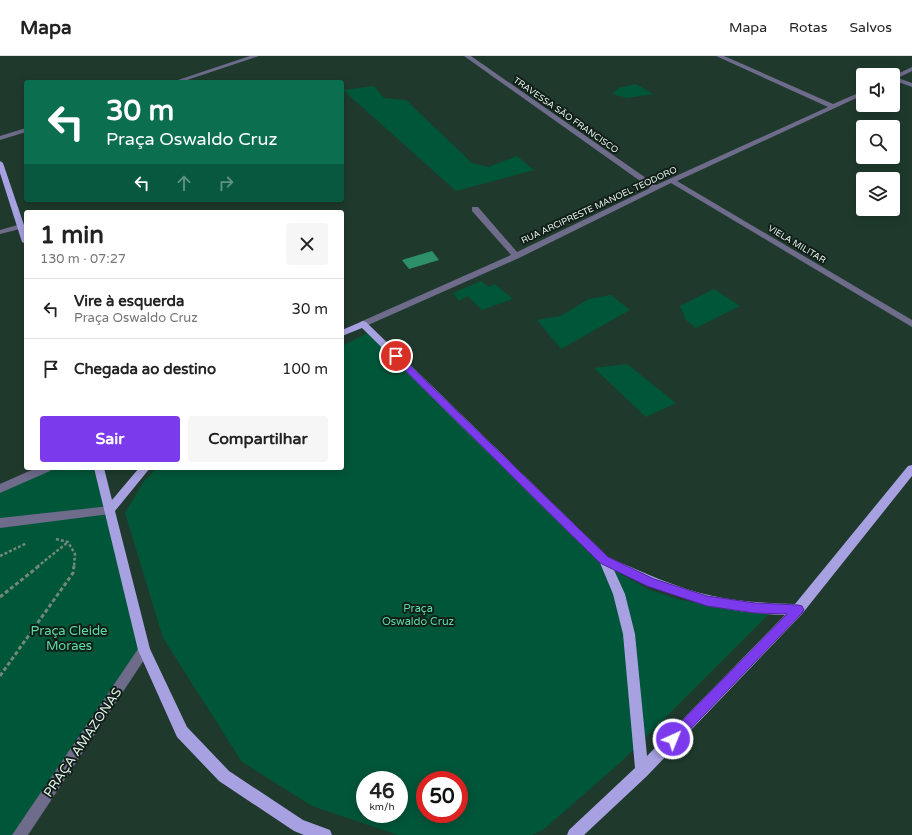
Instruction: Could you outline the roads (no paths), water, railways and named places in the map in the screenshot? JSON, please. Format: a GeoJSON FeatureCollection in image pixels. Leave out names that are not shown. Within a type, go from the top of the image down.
{"type":"FeatureCollection","features":[{"type":"Feature","properties":{"kind":"main road"},"geometry":{"type":"LineString","coordinates":[[0,163],[24,236]]}},
{"type":"Feature","properties":{"kind":"main road"},"geometry":{"type":"LineString","coordinates":[[363,324],[604,560],[651,582],[707,601],[755,608],[798,610]]}},
{"type":"Feature","properties":{"kind":"main road","name":"RUA ARCIPRESTE MANOEL TEODORO"},"geometry":{"type":"LineString","coordinates":[[344,332],[363,324]]}},
{"type":"Feature","properties":{"kind":"main road"},"geometry":{"type":"LineString","coordinates":[[574,835],[642,771],[798,610],[912,469]]}},
{"type":"Feature","properties":{"kind":"main road"},"geometry":{"type":"LineString","coordinates":[[100,470],[144,650],[182,732],[224,776],[299,826],[325,835]]}},
{"type":"Feature","properties":{"kind":"main road"},"geometry":{"type":"LineString","coordinates":[[110,510],[143,470]]}},
{"type":"Feature","properties":{"kind":"main road"},"geometry":{"type":"LineString","coordinates":[[604,560],[619,594],[629,634],[642,771]]}},
{"type":"Feature","properties":{"kind":"street"},"geometry":{"type":"LineString","coordinates":[[181,80],[256,56]]}},
{"type":"Feature","properties":{"kind":"street","name":"TRAVESSA SÃO FRANCISCO"},"geometry":{"type":"LineString","coordinates":[[467,56],[655,188]]}},
{"type":"Feature","properties":{"kind":"street"},"geometry":{"type":"LineString","coordinates":[[719,56],[834,107]]}},
{"type":"Feature","properties":{"kind":"street"},"geometry":{"type":"LineString","coordinates":[[900,75],[912,69]]}},
{"type":"Feature","properties":{"kind":"street"},"geometry":{"type":"LineString","coordinates":[[900,81],[912,85]]}},
{"type":"Feature","properties":{"kind":"street","name":"RUA ARCIPRESTE MANOEL TEODORO"},"geometry":{"type":"LineString","coordinates":[[363,324],[516,256],[655,188],[856,96]]}},
{"type":"Feature","properties":{"kind":"street"},"geometry":{"type":"LineString","coordinates":[[0,138],[24,131]]}},
{"type":"Feature","properties":{"kind":"street","name":"VIELA MILITAR"},"geometry":{"type":"LineString","coordinates":[[672,181],[912,324]]}},
{"type":"Feature","properties":{"kind":"street"},"geometry":{"type":"LineString","coordinates":[[475,209],[516,256]]}},
{"type":"Feature","properties":{"kind":"street"},"geometry":{"type":"LineString","coordinates":[[0,232],[21,226]]}},
{"type":"Feature","properties":{"kind":"street"},"geometry":{"type":"LineString","coordinates":[[0,489],[42,470]]}},
{"type":"Feature","properties":{"kind":"street"},"geometry":{"type":"LineString","coordinates":[[0,523],[110,510]]}},
{"type":"Feature","properties":{"kind":"street","name":"PRAÇA AMAZONAS"},"geometry":{"type":"LineString","coordinates":[[19,835],[144,650]]}},
{"type":"Feature","properties":{"kind":"park label","name":"Praça Oswaldo Cruz"},"geometry":{"type":"Point","coordinates":[418,614]}},
{"type":"Feature","properties":{"kind":"park label","name":"Praça Cleide Moraes"},"geometry":{"type":"Point","coordinates":[69,638]}}]}
